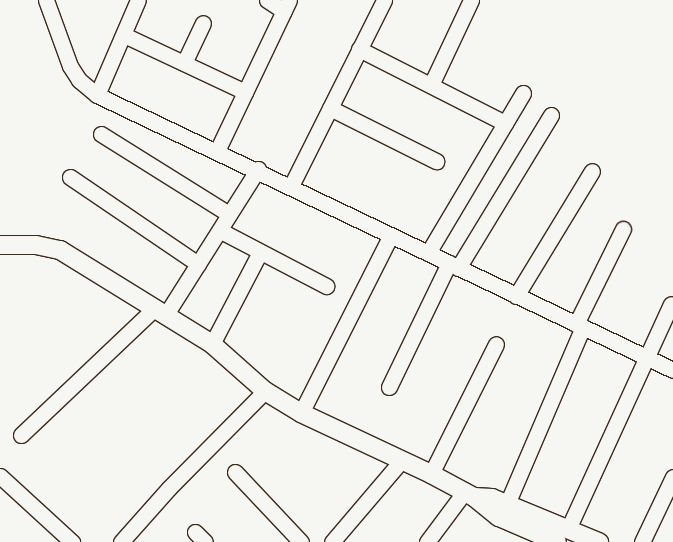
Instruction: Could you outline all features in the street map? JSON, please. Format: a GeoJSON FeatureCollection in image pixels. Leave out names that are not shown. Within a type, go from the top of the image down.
{"type":"FeatureCollection","features":[{"type":"Feature","properties":{"kind":"street"},"geometry":{"type":"LineString","coordinates":[[46,0],[70,66],[79,80],[97,95],[258,169],[454,266],[673,370]]}},
{"type":"Feature","properties":{"kind":"street"},"geometry":{"type":"LineString","coordinates":[[97,95],[138,0]]}},
{"type":"Feature","properties":{"kind":"street"},"geometry":{"type":"LineString","coordinates":[[217,150],[286,5],[267,0]]}},
{"type":"Feature","properties":{"kind":"street"},"geometry":{"type":"LineString","coordinates":[[291,186],[384,0]]}},
{"type":"Feature","properties":{"kind":"street"},"geometry":{"type":"LineString","coordinates":[[431,85],[471,0]]}},
{"type":"Feature","properties":{"kind":"street"},"geometry":{"type":"LineString","coordinates":[[184,63],[203,24]]}},
{"type":"Feature","properties":{"kind":"street"},"geometry":{"type":"LineString","coordinates":[[124,35],[245,92]]}},
{"type":"Feature","properties":{"kind":"street"},"geometry":{"type":"LineString","coordinates":[[360,49],[505,123]]}},
{"type":"Feature","properties":{"kind":"street"},"geometry":{"type":"LineString","coordinates":[[428,253],[523,93]]}},
{"type":"Feature","properties":{"kind":"street"},"geometry":{"type":"LineString","coordinates":[[330,108],[436,161]]}},
{"type":"Feature","properties":{"kind":"street"},"geometry":{"type":"LineString","coordinates":[[389,387],[454,266],[551,114]]}},
{"type":"Feature","properties":{"kind":"street"},"geometry":{"type":"LineString","coordinates":[[101,134],[229,214]]}},
{"type":"Feature","properties":{"kind":"street"},"geometry":{"type":"LineString","coordinates":[[21,435],[160,312],[221,231],[229,214],[258,169]]}},
{"type":"Feature","properties":{"kind":"street"},"geometry":{"type":"LineString","coordinates":[[516,296],[592,171]]}},
{"type":"Feature","properties":{"kind":"street"},"geometry":{"type":"LineString","coordinates":[[70,177],[198,264]]}},
{"type":"Feature","properties":{"kind":"street"},"geometry":{"type":"LineString","coordinates":[[507,504],[579,326],[623,228]]}},
{"type":"Feature","properties":{"kind":"street"},"geometry":{"type":"LineString","coordinates":[[221,231],[326,286]]}},
{"type":"Feature","properties":{"kind":"street"},"geometry":{"type":"LineString","coordinates":[[301,413],[391,234]]}},
{"type":"Feature","properties":{"kind":"street"},"geometry":{"type":"LineString","coordinates":[[0,245],[36,245],[60,250],[212,344],[265,391],[301,413],[431,474],[470,494],[499,517],[557,542]]}},
{"type":"Feature","properties":{"kind":"street"},"geometry":{"type":"LineString","coordinates":[[212,344],[260,252]]}},
{"type":"Feature","properties":{"kind":"street"},"geometry":{"type":"LineString","coordinates":[[569,528],[671,304]]}},
{"type":"Feature","properties":{"kind":"street"},"geometry":{"type":"LineString","coordinates":[[431,474],[496,344]]}},
{"type":"Feature","properties":{"kind":"street"},"geometry":{"type":"LineString","coordinates":[[121,542],[169,488],[265,391]]}},
{"type":"Feature","properties":{"kind":"street"},"geometry":{"type":"LineString","coordinates":[[332,542],[401,460]]}},
{"type":"Feature","properties":{"kind":"street"},"geometry":{"type":"LineString","coordinates":[[235,472],[300,542]]}},
{"type":"Feature","properties":{"kind":"street"},"geometry":{"type":"LineString","coordinates":[[0,476],[72,542]]}},
{"type":"Feature","properties":{"kind":"street"},"geometry":{"type":"LineString","coordinates":[[642,542],[673,477]]}},
{"type":"Feature","properties":{"kind":"street"},"geometry":{"type":"LineString","coordinates":[[470,494],[507,504],[599,542]]}},
{"type":"Feature","properties":{"kind":"street"},"geometry":{"type":"LineString","coordinates":[[427,542],[470,494]]}}]}
